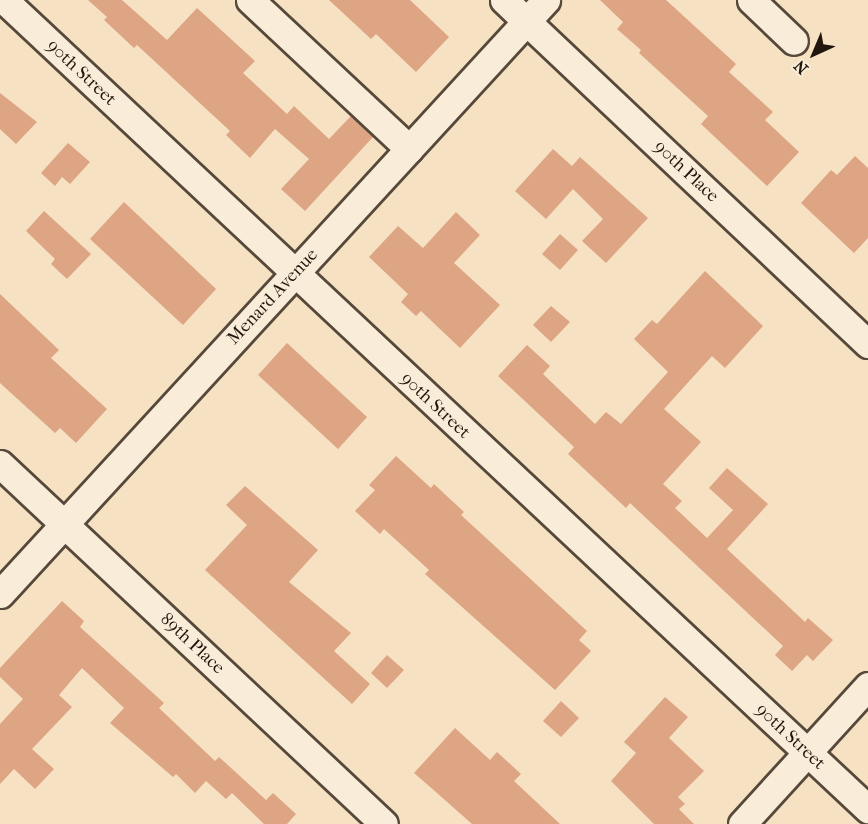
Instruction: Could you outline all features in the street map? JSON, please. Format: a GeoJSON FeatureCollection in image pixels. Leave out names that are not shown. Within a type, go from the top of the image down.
{"type":"FeatureCollection","features":[{"type":"Feature","properties":{"kind":"street","name":"90th Street"},"geometry":{"type":"LineString","coordinates":[[4,0],[293,275],[868,809]]}},
{"type":"Feature","properties":{"kind":"street"},"geometry":{"type":"LineString","coordinates":[[249,0],[409,149]]}},
{"type":"Feature","properties":{"kind":"street","name":"90th Place"},"geometry":{"type":"LineString","coordinates":[[504,0],[868,344]]}},
{"type":"Feature","properties":{"kind":"street","name":"Menard Avenue"},"geometry":{"type":"LineString","coordinates":[[0,594],[546,0]]}},
{"type":"Feature","properties":{"kind":"street"},"geometry":{"type":"LineString","coordinates":[[751,0],[794,41]]}},
{"type":"Feature","properties":{"kind":"street","name":"89th Place"},"geometry":{"type":"LineString","coordinates":[[0,465],[384,824]]}},
{"type":"Feature","properties":{"kind":"street"},"geometry":{"type":"LineString","coordinates":[[742,824],[868,687]]}},
{"type":"Feature","properties":{"kind":"building"},"geometry":{"type":"Polygon","coordinates":[[[88,0],[122,0],[167,40],[197,8],[255,61],[243,73],[287,114],[294,106],[329,139],[351,116],[373,137],[305,211],[281,189],[309,159],[275,129],[250,158],[226,135],[230,131],[137,45],[134,48],[104,20],[107,17],[88,0]]]}},
{"type":"Feature","properties":{"kind":"building"},"geometry":{"type":"Polygon","coordinates":[[[329,0],[410,0],[449,37],[416,72],[376,34],[371,39],[329,0]]]}},
{"type":"Feature","properties":{"kind":"building"},"geometry":{"type":"Polygon","coordinates":[[[600,0],[666,0],[736,64],[729,72],[773,112],[765,120],[799,152],[767,186],[701,124],[708,116],[639,53],[641,50],[617,29],[623,22],[600,0]]]}},
{"type":"Feature","properties":{"kind":"building"},"geometry":{"type":"Polygon","coordinates":[[[0,93],[37,122],[16,144],[0,129],[0,93]]]}},
{"type":"Feature","properties":{"kind":"building"},"geometry":{"type":"Polygon","coordinates":[[[68,143],[90,162],[70,184],[62,177],[55,186],[41,173],[68,143]]]}},
{"type":"Feature","properties":{"kind":"building"},"geometry":{"type":"Polygon","coordinates":[[[553,149],[572,166],[580,157],[648,218],[606,263],[582,241],[603,219],[573,189],[546,219],[515,191],[553,149]]]}},
{"type":"Feature","properties":{"kind":"building"},"geometry":{"type":"Polygon","coordinates":[[[855,156],[868,168],[868,238],[854,253],[801,203],[831,170],[837,175],[855,156]]]}},
{"type":"Feature","properties":{"kind":"building"},"geometry":{"type":"Polygon","coordinates":[[[124,202],[216,289],[183,325],[90,239],[124,202]]]}},
{"type":"Feature","properties":{"kind":"building"},"geometry":{"type":"Polygon","coordinates":[[[44,211],[91,254],[67,279],[51,264],[55,259],[26,231],[44,211]]]}},
{"type":"Feature","properties":{"kind":"building"},"geometry":{"type":"Polygon","coordinates":[[[456,212],[480,235],[454,263],[500,305],[460,348],[421,311],[416,316],[401,302],[408,294],[369,257],[398,226],[423,248],[456,212]]]}},
{"type":"Feature","properties":{"kind":"building"},"geometry":{"type":"Polygon","coordinates":[[[560,234],[578,250],[560,270],[542,254],[560,234]]]}},
{"type":"Feature","properties":{"kind":"building"},"geometry":{"type":"Polygon","coordinates":[[[705,271],[763,326],[725,368],[712,356],[664,409],[701,442],[663,484],[682,501],[675,508],[707,538],[733,510],[709,488],[727,468],[768,504],[727,549],[805,622],[808,618],[833,640],[813,661],[807,655],[792,671],[775,655],[783,646],[630,503],[626,508],[568,454],[574,447],[498,376],[527,345],[550,366],[543,374],[595,424],[606,412],[621,424],[668,372],[634,339],[652,320],[657,324],[705,271]]]}},
{"type":"Feature","properties":{"kind":"building"},"geometry":{"type":"Polygon","coordinates":[[[0,294],[59,350],[51,358],[107,409],[76,443],[60,428],[55,433],[0,383],[0,294]]]}},
{"type":"Feature","properties":{"kind":"building"},"geometry":{"type":"Polygon","coordinates":[[[551,306],[570,322],[551,342],[533,325],[551,306]]]}},
{"type":"Feature","properties":{"kind":"building"},"geometry":{"type":"Polygon","coordinates":[[[287,343],[367,417],[338,449],[258,375],[287,343]]]}},
{"type":"Feature","properties":{"kind":"building"},"geometry":{"type":"Polygon","coordinates":[[[396,456],[431,488],[434,484],[464,512],[461,515],[587,631],[579,640],[591,651],[555,690],[425,574],[429,570],[384,529],[380,534],[355,511],[375,490],[369,485],[396,456]]]}},
{"type":"Feature","properties":{"kind":"building"},"geometry":{"type":"Polygon","coordinates":[[[245,486],[318,550],[289,582],[351,633],[334,651],[370,684],[352,704],[205,570],[247,525],[226,505],[245,486]]]}},
{"type":"Feature","properties":{"kind":"building"},"geometry":{"type":"Polygon","coordinates":[[[62,601],[84,621],[80,627],[164,703],[159,708],[215,761],[219,757],[266,800],[273,793],[296,814],[287,824],[264,824],[232,793],[226,799],[206,781],[195,793],[176,774],[173,777],[110,723],[124,708],[82,668],[59,695],[72,707],[32,749],[54,769],[35,789],[14,769],[0,784],[0,724],[23,699],[0,677],[0,668],[62,601]]]}},
{"type":"Feature","properties":{"kind":"building"},"geometry":{"type":"Polygon","coordinates":[[[387,655],[404,670],[387,688],[371,673],[387,655]]]}},
{"type":"Feature","properties":{"kind":"building"},"geometry":{"type":"Polygon","coordinates":[[[665,697],[688,717],[669,738],[704,771],[678,797],[685,804],[679,809],[694,824],[654,824],[611,781],[636,753],[624,742],[665,697]]]}},
{"type":"Feature","properties":{"kind":"building"},"geometry":{"type":"Polygon","coordinates":[[[561,701],[579,718],[561,737],[543,721],[561,701]]]}},
{"type":"Feature","properties":{"kind":"building"},"geometry":{"type":"Polygon","coordinates":[[[455,728],[490,760],[497,752],[521,774],[514,781],[560,824],[472,824],[414,773],[455,728]]]}}]}
